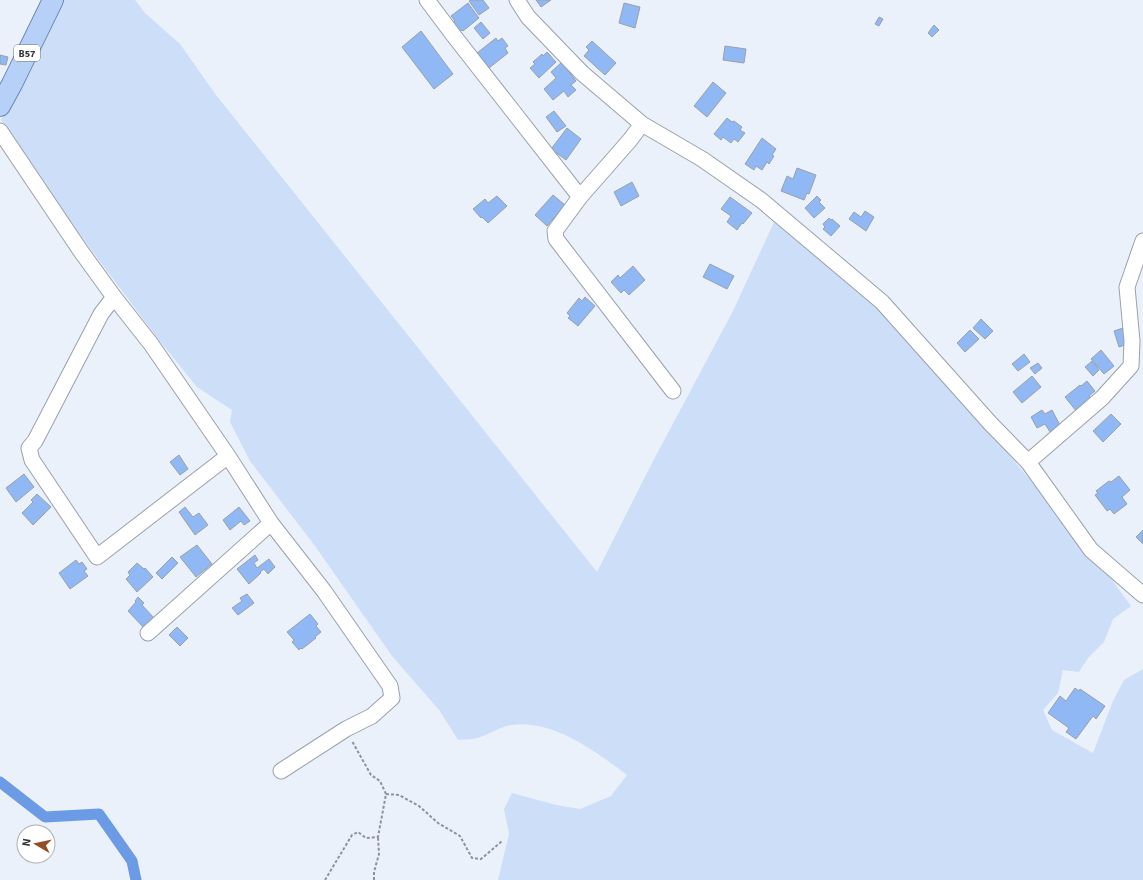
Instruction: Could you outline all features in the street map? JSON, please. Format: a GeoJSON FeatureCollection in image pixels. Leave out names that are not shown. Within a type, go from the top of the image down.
{"type":"FeatureCollection","features":[{"type":"Feature","properties":{"kind":"main road","name":"B57"},"geometry":{"type":"LineString","coordinates":[[0,106],[53,0]]}},
{"type":"Feature","properties":{"kind":"street"},"geometry":{"type":"LineString","coordinates":[[427,0],[580,197]]}},
{"type":"Feature","properties":{"kind":"street"},"geometry":{"type":"LineString","coordinates":[[517,0],[528,17],[582,73],[642,124],[702,159],[762,200],[882,302],[990,423],[1028,462],[1091,550],[1143,595]]}},
{"type":"Feature","properties":{"kind":"street"},"geometry":{"type":"LineString","coordinates":[[642,124],[630,140],[580,197],[554,232],[556,239],[673,391]]}},
{"type":"Feature","properties":{"kind":"street"},"geometry":{"type":"LineString","coordinates":[[0,131],[114,297],[151,344],[228,456],[271,523],[324,591],[390,686],[392,698],[372,716],[346,729],[281,771]]}},
{"type":"Feature","properties":{"kind":"street"},"geometry":{"type":"LineString","coordinates":[[1028,462],[1102,398],[1131,366],[1132,341],[1127,287],[1143,241]]}},
{"type":"Feature","properties":{"kind":"street"},"geometry":{"type":"LineString","coordinates":[[114,297],[101,314],[35,441],[29,448],[32,460],[96,557],[228,456]]}},
{"type":"Feature","properties":{"kind":"street"},"geometry":{"type":"LineString","coordinates":[[148,633],[271,523]]}},
{"type":"Feature","properties":{"kind":"path"},"geometry":{"type":"LineString","coordinates":[[346,729],[371,775],[380,781],[386,794],[378,837],[379,854],[374,872],[374,880]]}},
{"type":"Feature","properties":{"kind":"path"},"geometry":{"type":"LineString","coordinates":[[386,794],[399,795],[412,802],[419,806],[438,823],[460,836],[472,858],[481,859],[502,841]]}},
{"type":"Feature","properties":{"kind":"path"},"geometry":{"type":"LineString","coordinates":[[325,880],[352,835],[358,832],[366,838],[378,837]]}},
{"type":"Feature","properties":{"kind":"shaded area"},"geometry":{"type":"Polygon","coordinates":[[[64,0],[135,0],[145,13],[180,44],[216,95],[597,572],[652,463],[733,311],[775,220],[828,264],[898,327],[996,439],[1104,569],[1131,606],[1113,619],[1104,642],[1088,658],[1079,672],[1063,670],[1058,693],[1043,710],[1052,730],[1093,753],[1113,701],[1124,680],[1143,669],[1143,880],[498,880],[509,834],[504,809],[512,793],[556,805],[580,809],[611,796],[627,775],[601,756],[573,739],[542,727],[527,724],[511,725],[502,727],[477,738],[458,740],[440,711],[392,656],[315,546],[250,461],[230,422],[232,410],[197,387],[159,340],[62,211],[1,120],[40,52],[57,10],[64,0]]]}},
{"type":"Feature","properties":{"kind":"building"},"geometry":{"type":"Polygon","coordinates":[[[483,0],[489,8],[479,15],[469,1],[483,0]]]}},
{"type":"Feature","properties":{"kind":"building"},"geometry":{"type":"Polygon","coordinates":[[[536,0],[551,0],[541,7],[536,0]]]}},
{"type":"Feature","properties":{"kind":"building"},"geometry":{"type":"Polygon","coordinates":[[[468,3],[479,18],[463,31],[458,32],[452,23],[455,21],[451,16],[468,3]]]}},
{"type":"Feature","properties":{"kind":"building"},"geometry":{"type":"Polygon","coordinates":[[[624,3],[640,7],[635,28],[619,23],[624,3]]]}},
{"type":"Feature","properties":{"kind":"building"},"geometry":{"type":"Polygon","coordinates":[[[879,17],[883,19],[879,26],[875,24],[879,17]]]}},
{"type":"Feature","properties":{"kind":"building"},"geometry":{"type":"Polygon","coordinates":[[[481,22],[490,33],[483,39],[474,28],[481,22]]]}},
{"type":"Feature","properties":{"kind":"building"},"geometry":{"type":"Polygon","coordinates":[[[934,25],[939,30],[932,37],[928,33],[934,25]]]}},
{"type":"Feature","properties":{"kind":"building"},"geometry":{"type":"Polygon","coordinates":[[[421,31],[453,74],[434,89],[402,47],[421,31]]]}},
{"type":"Feature","properties":{"kind":"building"},"geometry":{"type":"Polygon","coordinates":[[[496,38],[498,41],[502,38],[508,46],[505,48],[508,53],[489,68],[477,53],[496,38]]]}},
{"type":"Feature","properties":{"kind":"building"},"geometry":{"type":"Polygon","coordinates":[[[592,41],[616,63],[605,75],[584,56],[589,50],[586,47],[592,41]]]}},
{"type":"Feature","properties":{"kind":"building"},"geometry":{"type":"Polygon","coordinates":[[[725,46],[746,49],[744,63],[723,60],[725,46]]]}},
{"type":"Feature","properties":{"kind":"building"},"geometry":{"type":"Polygon","coordinates":[[[547,52],[556,62],[539,78],[530,68],[535,64],[533,62],[542,54],[543,56],[547,52]]]}},
{"type":"Feature","properties":{"kind":"building"},"geometry":{"type":"Polygon","coordinates":[[[0,55],[8,57],[6,65],[0,64],[0,55]]]}},
{"type":"Feature","properties":{"kind":"building"},"geometry":{"type":"Polygon","coordinates":[[[562,62],[576,81],[571,85],[576,90],[568,97],[564,91],[553,100],[544,89],[556,78],[551,72],[562,62]]]}},
{"type":"Feature","properties":{"kind":"building"},"geometry":{"type":"Polygon","coordinates":[[[713,82],[726,93],[707,117],[694,106],[713,82]]]}},
{"type":"Feature","properties":{"kind":"building"},"geometry":{"type":"Polygon","coordinates":[[[554,111],[566,126],[557,132],[546,117],[554,111]]]}},
{"type":"Feature","properties":{"kind":"building"},"geometry":{"type":"Polygon","coordinates":[[[727,118],[742,127],[740,130],[745,133],[738,142],[734,139],[731,143],[723,137],[721,140],[714,134],[727,118]]]}},
{"type":"Feature","properties":{"kind":"building"},"geometry":{"type":"Polygon","coordinates":[[[567,128],[581,139],[566,160],[551,149],[567,128]]]}},
{"type":"Feature","properties":{"kind":"building"},"geometry":{"type":"Polygon","coordinates":[[[762,138],[776,149],[769,164],[767,162],[762,170],[756,166],[754,170],[745,164],[762,138]]]}},
{"type":"Feature","properties":{"kind":"building"},"geometry":{"type":"Polygon","coordinates":[[[797,168],[816,175],[809,194],[807,193],[804,200],[781,191],[787,176],[793,179],[797,168]]]}},
{"type":"Feature","properties":{"kind":"building"},"geometry":{"type":"Polygon","coordinates":[[[632,182],[639,196],[621,206],[614,192],[632,182]]]}},
{"type":"Feature","properties":{"kind":"building"},"geometry":{"type":"Polygon","coordinates":[[[553,195],[565,205],[547,226],[535,215],[553,195]]]}},
{"type":"Feature","properties":{"kind":"building"},"geometry":{"type":"Polygon","coordinates":[[[497,196],[507,206],[488,223],[473,209],[485,199],[488,203],[497,196]]]}},
{"type":"Feature","properties":{"kind":"building"},"geometry":{"type":"Polygon","coordinates":[[[817,196],[821,200],[819,202],[825,208],[814,218],[805,208],[817,196]]]}},
{"type":"Feature","properties":{"kind":"building"},"geometry":{"type":"Polygon","coordinates":[[[730,197],[752,213],[737,230],[727,222],[731,216],[721,209],[730,197]]]}},
{"type":"Feature","properties":{"kind":"building"},"geometry":{"type":"Polygon","coordinates":[[[865,211],[874,217],[866,231],[849,219],[854,212],[861,217],[865,211]]]}},
{"type":"Feature","properties":{"kind":"building"},"geometry":{"type":"Polygon","coordinates":[[[829,218],[840,226],[831,236],[823,229],[825,227],[823,224],[829,218]]]}},
{"type":"Feature","properties":{"kind":"building"},"geometry":{"type":"Polygon","coordinates":[[[710,264],[734,276],[727,289],[703,277],[710,264]]]}},
{"type":"Feature","properties":{"kind":"building"},"geometry":{"type":"Polygon","coordinates":[[[633,266],[645,280],[629,295],[624,290],[621,293],[611,282],[618,275],[620,278],[633,266]]]}},
{"type":"Feature","properties":{"kind":"building"},"geometry":{"type":"Polygon","coordinates":[[[585,297],[595,306],[578,326],[568,318],[570,316],[567,313],[579,298],[582,301],[585,297]]]}},
{"type":"Feature","properties":{"kind":"building"},"geometry":{"type":"Polygon","coordinates":[[[981,319],[993,331],[985,339],[973,328],[981,319]]]}},
{"type":"Feature","properties":{"kind":"building"},"geometry":{"type":"Polygon","coordinates":[[[1126,327],[1131,343],[1119,347],[1114,331],[1126,327]]]}},
{"type":"Feature","properties":{"kind":"building"},"geometry":{"type":"Polygon","coordinates":[[[970,330],[979,339],[965,352],[957,343],[970,330]]]}},
{"type":"Feature","properties":{"kind":"building"},"geometry":{"type":"Polygon","coordinates":[[[1101,350],[1114,366],[1104,374],[1091,359],[1101,350]]]}},
{"type":"Feature","properties":{"kind":"building"},"geometry":{"type":"Polygon","coordinates":[[[1024,354],[1030,362],[1018,371],[1012,364],[1024,354]]]}},
{"type":"Feature","properties":{"kind":"building"},"geometry":{"type":"Polygon","coordinates":[[[1092,361],[1099,370],[1093,376],[1085,367],[1092,361]]]}},
{"type":"Feature","properties":{"kind":"building"},"geometry":{"type":"Polygon","coordinates":[[[1038,363],[1042,368],[1035,374],[1030,368],[1038,363]]]}},
{"type":"Feature","properties":{"kind":"building"},"geometry":{"type":"Polygon","coordinates":[[[1032,376],[1041,387],[1022,403],[1013,392],[1032,376]]]}},
{"type":"Feature","properties":{"kind":"building"},"geometry":{"type":"Polygon","coordinates":[[[1087,381],[1095,391],[1089,396],[1092,399],[1077,412],[1065,397],[1087,381]]]}},
{"type":"Feature","properties":{"kind":"building"},"geometry":{"type":"Polygon","coordinates":[[[1042,410],[1045,414],[1052,410],[1062,429],[1052,435],[1045,424],[1037,428],[1031,417],[1042,410]]]}},
{"type":"Feature","properties":{"kind":"building"},"geometry":{"type":"Polygon","coordinates":[[[1111,414],[1121,424],[1103,442],[1093,431],[1111,414]]]}},
{"type":"Feature","properties":{"kind":"building"},"geometry":{"type":"Polygon","coordinates":[[[179,455],[188,469],[180,475],[170,462],[179,455]]]}},
{"type":"Feature","properties":{"kind":"building"},"geometry":{"type":"Polygon","coordinates":[[[24,474],[34,487],[16,502],[6,488],[24,474]]]}},
{"type":"Feature","properties":{"kind":"building"},"geometry":{"type":"Polygon","coordinates":[[[1119,476],[1130,490],[1122,497],[1127,504],[1114,514],[1110,509],[1107,511],[1095,495],[1098,493],[1096,491],[1109,481],[1111,482],[1119,476]]]}},
{"type":"Feature","properties":{"kind":"building"},"geometry":{"type":"Polygon","coordinates":[[[37,494],[51,507],[33,525],[22,513],[33,502],[31,500],[37,494]]]}},
{"type":"Feature","properties":{"kind":"building"},"geometry":{"type":"Polygon","coordinates":[[[185,507],[193,517],[199,513],[208,525],[195,535],[179,512],[185,507]]]}},
{"type":"Feature","properties":{"kind":"building"},"geometry":{"type":"Polygon","coordinates":[[[239,507],[250,521],[244,525],[241,521],[230,530],[223,520],[239,507]]]}},
{"type":"Feature","properties":{"kind":"building"},"geometry":{"type":"Polygon","coordinates":[[[1143,530],[1143,544],[1136,537],[1143,530]]]}},
{"type":"Feature","properties":{"kind":"building"},"geometry":{"type":"Polygon","coordinates":[[[197,545],[212,564],[196,577],[180,557],[197,545]]]}},
{"type":"Feature","properties":{"kind":"building"},"geometry":{"type":"Polygon","coordinates":[[[255,555],[258,560],[254,563],[257,568],[269,559],[275,567],[268,574],[264,569],[249,584],[237,569],[255,555]]]}},
{"type":"Feature","properties":{"kind":"building"},"geometry":{"type":"Polygon","coordinates":[[[172,557],[178,563],[162,579],[156,573],[172,557]]]}},
{"type":"Feature","properties":{"kind":"building"},"geometry":{"type":"Polygon","coordinates":[[[76,560],[79,564],[82,562],[87,569],[84,571],[88,576],[70,589],[59,573],[76,560]]]}},
{"type":"Feature","properties":{"kind":"building"},"geometry":{"type":"Polygon","coordinates":[[[137,563],[144,569],[145,568],[153,577],[137,592],[126,579],[130,575],[128,572],[137,563]]]}},
{"type":"Feature","properties":{"kind":"building"},"geometry":{"type":"Polygon","coordinates":[[[247,594],[254,603],[238,615],[232,608],[242,601],[240,598],[247,594]]]}},
{"type":"Feature","properties":{"kind":"building"},"geometry":{"type":"Polygon","coordinates":[[[138,597],[144,603],[142,605],[154,618],[144,628],[128,611],[136,602],[135,601],[138,597]]]}},
{"type":"Feature","properties":{"kind":"building"},"geometry":{"type":"Polygon","coordinates":[[[310,614],[318,624],[316,626],[321,632],[315,637],[316,638],[299,650],[292,642],[294,640],[287,632],[310,614]]]}},
{"type":"Feature","properties":{"kind":"building"},"geometry":{"type":"Polygon","coordinates":[[[177,627],[188,638],[180,646],[169,635],[177,627]]]}},
{"type":"Feature","properties":{"kind":"building"},"geometry":{"type":"Polygon","coordinates":[[[1075,688],[1079,691],[1080,689],[1105,706],[1096,719],[1093,716],[1076,739],[1066,732],[1069,728],[1048,713],[1060,696],[1066,701],[1075,688]]]}},
{"type":"Feature","properties":{"kind":"waterway"},"geometry":{"type":"LineString","coordinates":[[0,782],[45,817],[99,814],[132,861],[136,880]]}}]}
